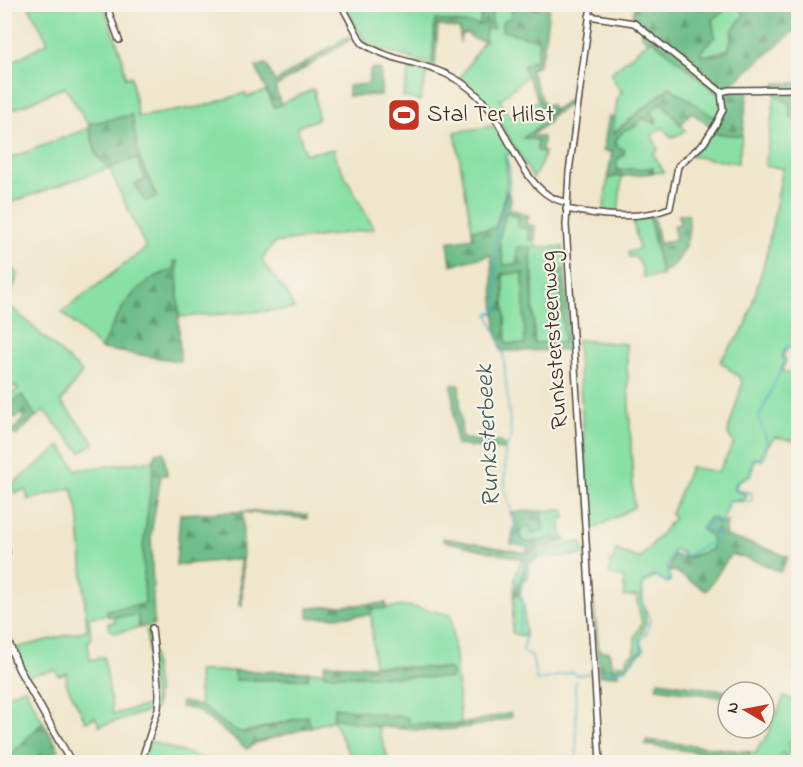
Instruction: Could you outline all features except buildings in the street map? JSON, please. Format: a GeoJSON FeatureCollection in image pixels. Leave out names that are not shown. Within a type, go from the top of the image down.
{"type":"FeatureCollection","features":[{"type":"Feature","properties":{"kind":"main road"},"geometry":{"type":"LineString","coordinates":[[4,632],[19,669],[71,762]]}},
{"type":"Feature","properties":{"kind":"street"},"geometry":{"type":"LineString","coordinates":[[106,4],[119,40]]}},
{"type":"Feature","properties":{"kind":"street"},"geometry":{"type":"LineString","coordinates":[[341,4],[362,43],[448,74],[471,89],[487,106],[538,188],[552,198],[566,202]]}},
{"type":"Feature","properties":{"kind":"street","name":"Runkstersteenweg"},"geometry":{"type":"LineString","coordinates":[[591,4],[566,209],[600,762]]}},
{"type":"Feature","properties":{"kind":"street"},"geometry":{"type":"LineString","coordinates":[[566,209],[599,216],[650,213],[670,208],[678,166],[704,143],[723,110],[721,92],[634,23],[589,16]]}},
{"type":"Feature","properties":{"kind":"street"},"geometry":{"type":"LineString","coordinates":[[721,92],[798,89]]}},
{"type":"Feature","properties":{"kind":"street"},"geometry":{"type":"LineString","coordinates":[[4,540],[7,552],[4,562]]}},
{"type":"Feature","properties":{"kind":"street"},"geometry":{"type":"LineString","coordinates":[[141,762],[158,709],[159,694],[152,628]]}},
{"type":"Feature","properties":{"kind":"green space"},"geometry":{"type":"Polygon","coordinates":[[[28,5],[94,5],[100,8],[104,5],[122,57],[126,78],[131,76],[138,117],[204,106],[245,93],[247,97],[266,91],[274,107],[314,89],[318,119],[297,127],[305,154],[334,149],[336,159],[374,229],[274,243],[262,259],[263,263],[286,292],[294,309],[179,317],[176,261],[175,269],[147,282],[128,300],[101,349],[62,312],[146,248],[109,168],[136,158],[146,180],[135,184],[156,197],[139,157],[129,116],[88,124],[65,87],[5,113],[5,66],[48,42],[28,5]]]}},
{"type":"Feature","properties":{"kind":"green space"},"geometry":{"type":"Polygon","coordinates":[[[343,5],[482,5],[480,25],[435,21],[432,65],[368,45],[343,5]]]}},
{"type":"Feature","properties":{"kind":"green space"},"geometry":{"type":"Polygon","coordinates":[[[482,5],[491,5],[493,29],[486,28],[485,41],[474,39],[467,33],[461,35],[460,43],[460,29],[438,25],[435,67],[432,65],[435,20],[480,25],[482,5]]]}},
{"type":"Feature","properties":{"kind":"green space"},"geometry":{"type":"Polygon","coordinates":[[[491,5],[512,5],[511,17],[508,19],[539,39],[537,58],[524,66],[528,75],[500,100],[509,116],[539,100],[547,120],[524,138],[538,140],[537,151],[544,152],[542,162],[533,178],[491,107],[460,78],[484,41],[486,28],[493,12],[491,5]]]}},
{"type":"Feature","properties":{"kind":"green space"},"geometry":{"type":"Polygon","coordinates":[[[512,5],[549,8],[543,54],[541,54],[539,65],[530,70],[545,106],[550,104],[554,110],[575,96],[573,102],[549,118],[550,121],[532,135],[543,137],[542,151],[537,151],[538,140],[523,138],[547,120],[523,66],[537,58],[539,40],[502,31],[502,22],[511,17],[512,5]]]}},
{"type":"Feature","properties":{"kind":"green space"},"geometry":{"type":"Polygon","coordinates":[[[635,5],[724,5],[724,11],[712,20],[715,36],[700,53],[702,56],[720,54],[729,49],[733,29],[745,14],[735,5],[798,5],[798,30],[795,30],[731,85],[731,88],[748,91],[742,136],[713,133],[724,113],[723,90],[718,94],[652,39],[648,42],[641,34],[643,28],[632,20],[635,5]]]}},
{"type":"Feature","properties":{"kind":"green space"},"geometry":{"type":"Polygon","coordinates":[[[724,5],[735,5],[745,14],[733,29],[729,49],[701,57],[700,53],[715,36],[712,19],[724,11],[724,5]]]}},
{"type":"Feature","properties":{"kind":"green space"},"geometry":{"type":"Polygon","coordinates":[[[348,36],[350,40],[275,87],[281,105],[274,107],[256,67],[266,64],[275,82],[348,36]]]}},
{"type":"Feature","properties":{"kind":"green space"},"geometry":{"type":"Polygon","coordinates":[[[651,39],[719,94],[721,107],[718,120],[670,87],[612,134],[618,95],[622,92],[612,78],[612,72],[651,39]]]}},
{"type":"Feature","properties":{"kind":"green space"},"geometry":{"type":"Polygon","coordinates":[[[415,64],[428,68],[420,101],[403,97],[410,67],[415,64]]]}},
{"type":"Feature","properties":{"kind":"green space"},"geometry":{"type":"Polygon","coordinates":[[[371,69],[381,69],[381,95],[348,96],[348,86],[368,84],[371,69]]]}},
{"type":"Feature","properties":{"kind":"green space"},"geometry":{"type":"Polygon","coordinates":[[[776,83],[798,83],[798,120],[791,119],[789,103],[775,94],[776,83]]]}},
{"type":"Feature","properties":{"kind":"green space"},"geometry":{"type":"Polygon","coordinates":[[[670,87],[718,120],[712,128],[691,112],[681,125],[662,102],[652,110],[656,124],[643,117],[636,126],[625,130],[616,139],[617,146],[625,151],[617,160],[617,170],[653,168],[653,173],[608,178],[612,152],[603,151],[609,116],[615,118],[613,134],[670,87]]]}},
{"type":"Feature","properties":{"kind":"green space"},"geometry":{"type":"Polygon","coordinates":[[[775,94],[789,103],[792,119],[798,120],[798,348],[787,348],[782,358],[786,360],[782,371],[796,375],[798,379],[798,441],[775,437],[763,451],[762,459],[754,458],[750,474],[737,481],[734,490],[747,495],[744,500],[729,500],[725,516],[719,524],[714,518],[709,519],[703,527],[711,536],[713,549],[684,558],[683,553],[674,549],[667,567],[670,580],[666,582],[654,575],[643,583],[641,591],[645,623],[639,637],[642,650],[628,666],[612,670],[612,665],[625,664],[629,656],[635,653],[635,636],[642,623],[636,596],[624,597],[624,578],[610,575],[610,561],[613,561],[616,550],[640,559],[674,518],[671,514],[690,467],[718,472],[734,443],[728,434],[742,385],[741,379],[720,361],[746,326],[766,257],[783,168],[765,166],[775,94]]]}},
{"type":"Feature","properties":{"kind":"green space"},"geometry":{"type":"Polygon","coordinates":[[[662,102],[686,131],[671,138],[663,127],[652,135],[658,150],[653,154],[664,172],[653,173],[652,168],[617,170],[617,160],[624,155],[624,150],[617,146],[616,139],[625,129],[636,126],[640,119],[657,121],[652,110],[662,102]]]}},
{"type":"Feature","properties":{"kind":"green space"},"geometry":{"type":"Polygon","coordinates":[[[132,115],[139,157],[157,197],[145,201],[134,184],[146,180],[136,158],[109,168],[97,156],[88,124],[132,115]]]}},
{"type":"Feature","properties":{"kind":"green space"},"geometry":{"type":"Polygon","coordinates":[[[497,125],[511,152],[505,157],[507,184],[505,193],[495,228],[472,230],[455,132],[497,125]]]}},
{"type":"Feature","properties":{"kind":"green space"},"geometry":{"type":"Polygon","coordinates":[[[89,128],[97,156],[109,168],[6,204],[5,160],[89,128]]]}},
{"type":"Feature","properties":{"kind":"green space"},"geometry":{"type":"Polygon","coordinates":[[[713,133],[742,136],[738,163],[690,156],[713,133]]]}},
{"type":"Feature","properties":{"kind":"green space"},"geometry":{"type":"Polygon","coordinates":[[[622,176],[618,213],[603,214],[608,178],[622,176]]]}},
{"type":"Feature","properties":{"kind":"green space"},"geometry":{"type":"Polygon","coordinates":[[[507,191],[511,199],[509,208],[529,216],[526,224],[535,226],[535,240],[529,240],[529,229],[517,227],[519,217],[506,212],[499,240],[504,265],[517,264],[517,247],[531,247],[534,343],[564,342],[559,270],[565,270],[570,350],[501,351],[496,328],[491,255],[451,265],[448,242],[473,238],[472,230],[495,228],[507,191]],[[523,273],[503,274],[506,344],[525,344],[523,273]]]}},
{"type":"Feature","properties":{"kind":"green space"},"geometry":{"type":"Polygon","coordinates":[[[506,212],[516,216],[526,225],[529,240],[535,240],[535,247],[563,247],[565,270],[559,270],[564,342],[534,344],[533,273],[517,264],[504,265],[499,240],[506,212]]]}},
{"type":"Feature","properties":{"kind":"green space"},"geometry":{"type":"Polygon","coordinates":[[[653,214],[659,244],[676,239],[673,226],[680,224],[679,214],[688,214],[689,231],[684,248],[675,263],[661,273],[649,215],[653,214]]]}},
{"type":"Feature","properties":{"kind":"green space"},"geometry":{"type":"Polygon","coordinates":[[[649,215],[662,276],[643,277],[642,266],[635,257],[629,257],[628,252],[639,249],[632,216],[649,215]]]}},
{"type":"Feature","properties":{"kind":"green space"},"geometry":{"type":"Polygon","coordinates":[[[174,261],[177,261],[180,361],[101,349],[128,300],[147,282],[174,269],[174,261]]]}},
{"type":"Feature","properties":{"kind":"green space"},"geometry":{"type":"Polygon","coordinates":[[[4,263],[18,274],[8,304],[82,372],[61,402],[95,443],[81,452],[44,411],[36,417],[22,396],[5,407],[5,399],[18,389],[15,385],[5,393],[4,263]]]}},
{"type":"Feature","properties":{"kind":"green space"},"geometry":{"type":"Polygon","coordinates":[[[523,273],[525,344],[506,344],[503,274],[523,273]]]}},
{"type":"Feature","properties":{"kind":"green space"},"geometry":{"type":"Polygon","coordinates":[[[577,340],[626,344],[634,507],[596,528],[590,526],[577,340]]]}},
{"type":"Feature","properties":{"kind":"green space"},"geometry":{"type":"Polygon","coordinates":[[[452,385],[459,385],[462,439],[501,441],[502,445],[507,445],[504,450],[456,445],[452,385]]]}},
{"type":"Feature","properties":{"kind":"green space"},"geometry":{"type":"Polygon","coordinates":[[[22,395],[36,417],[16,436],[12,432],[24,418],[21,414],[15,418],[8,411],[5,413],[5,407],[22,395]]]}},
{"type":"Feature","properties":{"kind":"green space"},"geometry":{"type":"Polygon","coordinates":[[[61,446],[76,470],[155,460],[143,549],[145,605],[107,610],[107,615],[89,617],[91,640],[88,641],[90,660],[104,657],[113,714],[154,704],[146,631],[150,630],[157,689],[156,709],[100,726],[95,717],[86,722],[66,683],[67,673],[59,676],[55,670],[27,676],[16,648],[87,630],[78,510],[72,488],[28,500],[26,490],[15,493],[10,486],[61,446]]]}},
{"type":"Feature","properties":{"kind":"green space"},"geometry":{"type":"Polygon","coordinates":[[[164,452],[167,475],[161,475],[151,534],[154,625],[139,628],[138,615],[108,617],[107,610],[145,604],[143,549],[155,453],[164,452]]]}},
{"type":"Feature","properties":{"kind":"green space"},"geometry":{"type":"Polygon","coordinates":[[[564,510],[565,518],[561,519],[562,539],[557,541],[555,537],[529,543],[522,540],[519,531],[525,527],[543,530],[541,511],[564,510]]]}},
{"type":"Feature","properties":{"kind":"green space"},"geometry":{"type":"Polygon","coordinates":[[[255,511],[307,515],[307,519],[243,512],[242,606],[240,606],[240,559],[176,565],[180,514],[255,511]]]}},
{"type":"Feature","properties":{"kind":"green space"},"geometry":{"type":"Polygon","coordinates":[[[541,511],[543,530],[532,534],[530,526],[519,531],[522,540],[529,543],[555,537],[557,541],[565,538],[566,541],[531,551],[527,551],[528,547],[511,544],[515,524],[510,512],[541,511]]]}},
{"type":"Feature","properties":{"kind":"green space"},"geometry":{"type":"Polygon","coordinates":[[[710,517],[719,524],[727,521],[725,536],[788,557],[780,572],[759,562],[731,554],[706,591],[675,571],[669,572],[673,555],[688,558],[712,549],[711,536],[701,529],[710,517]]]}},
{"type":"Feature","properties":{"kind":"green space"},"geometry":{"type":"Polygon","coordinates":[[[443,538],[527,553],[537,552],[538,558],[530,562],[527,580],[523,580],[520,594],[516,596],[515,593],[527,560],[443,541],[443,538]]]}},
{"type":"Feature","properties":{"kind":"green space"},"geometry":{"type":"Polygon","coordinates":[[[582,543],[584,555],[538,557],[537,552],[582,543]]]}},
{"type":"Feature","properties":{"kind":"green space"},"geometry":{"type":"Polygon","coordinates":[[[522,559],[529,561],[515,593],[520,594],[524,604],[525,637],[512,633],[515,577],[522,559]]]}},
{"type":"Feature","properties":{"kind":"green space"},"geometry":{"type":"Polygon","coordinates":[[[593,599],[599,651],[609,651],[612,669],[619,669],[619,675],[599,676],[593,599]]]}},
{"type":"Feature","properties":{"kind":"green space"},"geometry":{"type":"Polygon","coordinates":[[[386,603],[386,609],[372,609],[371,615],[308,618],[308,608],[386,603]]]}},
{"type":"Feature","properties":{"kind":"green space"},"geometry":{"type":"Polygon","coordinates":[[[409,606],[451,615],[461,724],[408,724],[335,707],[334,718],[378,727],[389,762],[353,762],[333,720],[311,727],[307,716],[245,732],[236,732],[200,705],[198,671],[234,671],[235,680],[308,679],[308,672],[324,672],[325,675],[450,678],[450,669],[374,665],[371,609],[409,606]]]}},
{"type":"Feature","properties":{"kind":"green space"},"geometry":{"type":"Polygon","coordinates":[[[138,615],[139,628],[114,633],[110,630],[108,623],[115,622],[114,617],[138,615]]]}},
{"type":"Feature","properties":{"kind":"green space"},"geometry":{"type":"Polygon","coordinates":[[[325,664],[450,669],[453,675],[450,678],[324,675],[325,664]]]}},
{"type":"Feature","properties":{"kind":"green space"},"geometry":{"type":"Polygon","coordinates":[[[234,671],[308,672],[308,679],[235,680],[234,671]]]}},
{"type":"Feature","properties":{"kind":"green space"},"geometry":{"type":"Polygon","coordinates":[[[658,681],[716,690],[716,696],[656,688],[658,681]]]}},
{"type":"Feature","properties":{"kind":"green space"},"geometry":{"type":"Polygon","coordinates":[[[25,688],[43,722],[5,762],[5,696],[25,688]]]}},
{"type":"Feature","properties":{"kind":"green space"},"geometry":{"type":"Polygon","coordinates":[[[784,697],[798,701],[798,728],[788,745],[792,747],[785,760],[782,753],[776,762],[751,762],[752,760],[747,759],[750,752],[756,753],[761,742],[776,740],[776,715],[784,697]]]}},
{"type":"Feature","properties":{"kind":"green space"},"geometry":{"type":"Polygon","coordinates":[[[181,702],[201,707],[230,728],[247,733],[307,716],[311,727],[256,743],[247,749],[197,710],[181,707],[181,702]]]}},
{"type":"Feature","properties":{"kind":"green space"},"geometry":{"type":"Polygon","coordinates":[[[335,707],[408,718],[409,724],[458,725],[510,713],[512,717],[465,728],[402,729],[333,718],[335,707]]]}},
{"type":"Feature","properties":{"kind":"green space"},"geometry":{"type":"Polygon","coordinates":[[[43,722],[59,750],[32,762],[5,762],[5,756],[10,756],[43,722]]]}},
{"type":"Feature","properties":{"kind":"green space"},"geometry":{"type":"Polygon","coordinates":[[[646,740],[750,752],[747,759],[645,745],[646,740]]]}},
{"type":"Feature","properties":{"kind":"green space"},"geometry":{"type":"Polygon","coordinates":[[[149,741],[214,762],[143,762],[149,741]]]}},
{"type":"Feature","properties":{"kind":"waterway","name":"Runksterbeek"},"geometry":{"type":"LineString","coordinates":[[502,348],[488,314],[498,311],[495,239],[509,189],[510,170],[506,157],[511,152]]}},
{"type":"Feature","properties":{"kind":"waterway"},"geometry":{"type":"LineString","coordinates":[[600,674],[625,669],[644,650],[640,642],[647,631],[650,619],[643,604],[643,584],[656,576],[667,583],[671,581],[667,568],[674,550],[687,556],[705,545],[713,545],[719,537],[718,534],[702,528],[711,523],[711,518],[725,525],[723,520],[728,502],[752,501],[752,493],[735,490],[738,482],[751,476],[755,459],[762,461],[767,443],[759,417],[785,361],[783,352],[787,347],[798,347]]}},
{"type":"Feature","properties":{"kind":"waterway","name":"Runksterbeek"},"geometry":{"type":"LineString","coordinates":[[503,350],[511,436],[505,450],[505,491],[514,519],[517,542],[527,547],[527,551]]}},
{"type":"Feature","properties":{"kind":"waterway","name":"Runksterbeek"},"geometry":{"type":"LineString","coordinates":[[527,553],[527,565],[519,594],[524,606],[519,632],[525,637],[523,652],[532,656],[537,681],[573,672],[576,675],[590,674]]}},
{"type":"Feature","properties":{"kind":"waterway"},"geometry":{"type":"LineString","coordinates":[[575,681],[577,762]]}},
{"type":"Feature","properties":{"kind":"place","name":"Stal Ter Hilst"},"geometry":{"type":"Point","coordinates":[404,115]}}]}
